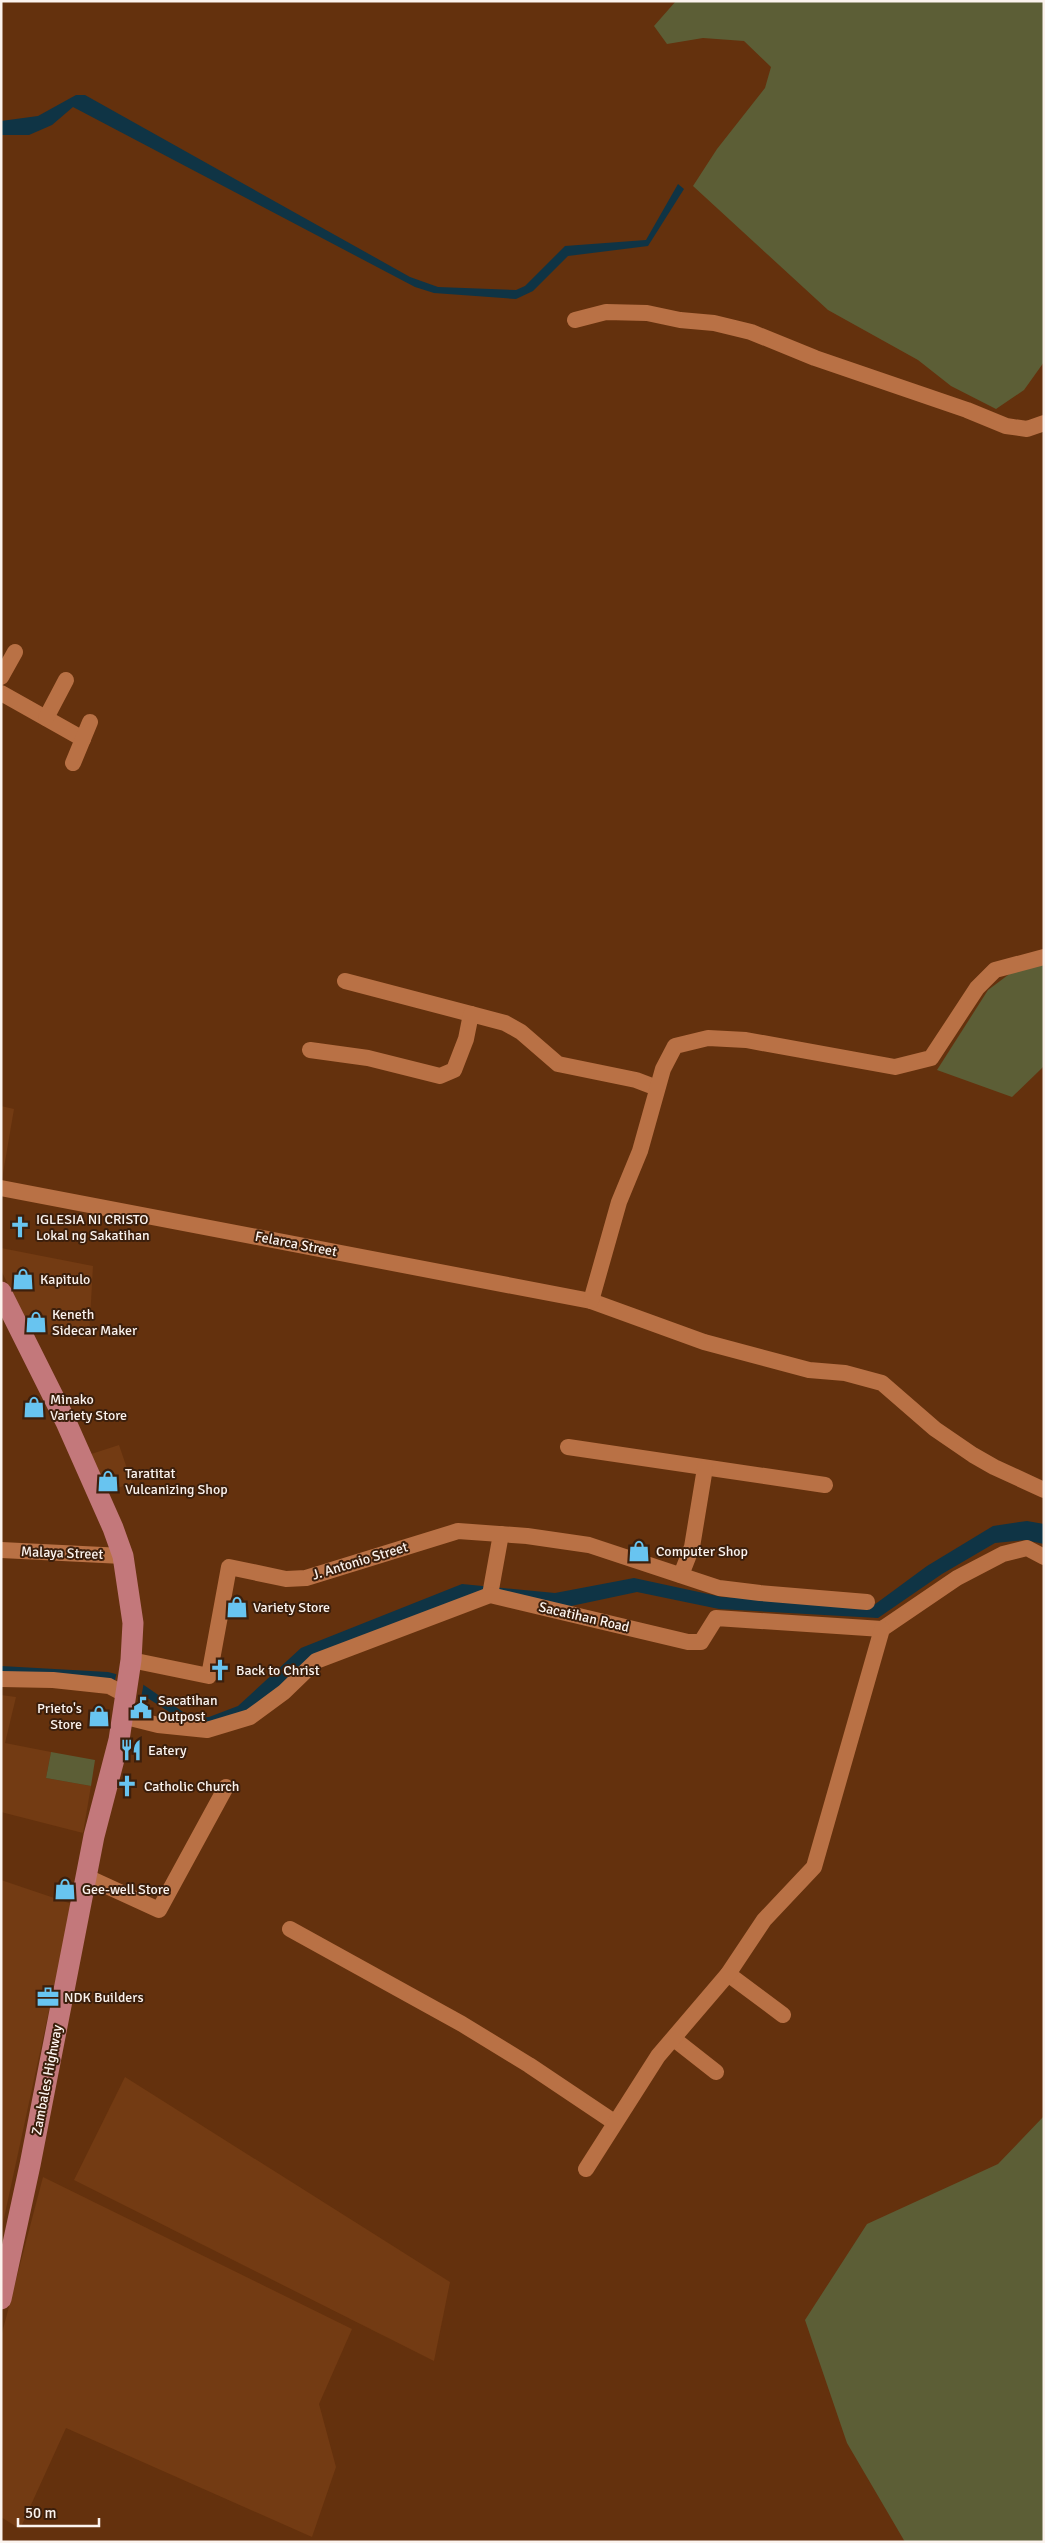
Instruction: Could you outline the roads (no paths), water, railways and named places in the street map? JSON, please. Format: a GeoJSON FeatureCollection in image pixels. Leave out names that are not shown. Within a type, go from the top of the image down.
{"type":"FeatureCollection","features":[{"type":"Feature","properties":{"kind":"main road","name":"Zambales Highway"},"geometry":{"type":"LineString","coordinates":[[1,1292],[66,1422],[113,1528],[123,1556],[133,1623],[131,1664],[125,1701],[1,2299]]}},
{"type":"Feature","properties":{"kind":"street"},"geometry":{"type":"LineString","coordinates":[[575,320],[606,312],[647,313],[680,320],[714,323],[751,332],[815,358],[967,410],[1006,426],[1027,429],[1044,423]]}},
{"type":"Feature","properties":{"kind":"street"},"geometry":{"type":"LineString","coordinates":[[1,677],[15,652]]}},
{"type":"Feature","properties":{"kind":"street"},"geometry":{"type":"LineString","coordinates":[[46,718],[66,680]]}},
{"type":"Feature","properties":{"kind":"street"},"geometry":{"type":"LineString","coordinates":[[1,693],[83,739]]}},
{"type":"Feature","properties":{"kind":"street"},"geometry":{"type":"LineString","coordinates":[[73,763],[90,722]]}},
{"type":"Feature","properties":{"kind":"street"},"geometry":{"type":"LineString","coordinates":[[591,1302],[619,1202],[640,1151],[663,1069],[675,1046],[708,1038],[746,1040],[896,1067],[931,1058],[977,988],[995,970],[1044,957]]}},
{"type":"Feature","properties":{"kind":"street"},"geometry":{"type":"LineString","coordinates":[[345,981],[496,1021],[521,1032],[558,1064],[636,1080],[657,1088]]}},
{"type":"Feature","properties":{"kind":"street"},"geometry":{"type":"LineString","coordinates":[[310,1050],[368,1058],[440,1076],[454,1070],[466,1039],[471,1014]]}},
{"type":"Feature","properties":{"kind":"street"},"geometry":{"type":"LineString","coordinates":[[466,1039],[496,1021]]}},
{"type":"Feature","properties":{"kind":"street","name":"Felarca Street"},"geometry":{"type":"LineString","coordinates":[[1,1188],[591,1302],[704,1342],[809,1370],[846,1373],[882,1383],[935,1429],[973,1455],[1044,1490]]}},
{"type":"Feature","properties":{"kind":"street"},"geometry":{"type":"LineString","coordinates":[[568,1447],[825,1486]]}},
{"type":"Feature","properties":{"kind":"street"},"geometry":{"type":"LineString","coordinates":[[681,1575],[692,1547],[705,1468]]}},
{"type":"Feature","properties":{"kind":"street","name":"J. Antonio Street"},"geometry":{"type":"LineString","coordinates":[[131,1664],[209,1676],[229,1567],[286,1578],[306,1578],[458,1531],[501,1534],[589,1546],[719,1588],[760,1594],[867,1602]]}},
{"type":"Feature","properties":{"kind":"street"},"geometry":{"type":"LineString","coordinates":[[1,1679],[53,1680],[109,1686],[125,1701],[158,1725],[207,1730],[250,1716],[284,1692],[316,1661],[490,1595],[501,1534]]}},
{"type":"Feature","properties":{"kind":"street"},"geometry":{"type":"LineString","coordinates":[[586,2169],[614,2122],[658,2056],[728,1974],[764,1920],[814,1867],[882,1629],[957,1578],[1003,1554],[1027,1548],[1044,1557]]}},
{"type":"Feature","properties":{"kind":"street","name":"Malaya Street"},"geometry":{"type":"LineString","coordinates":[[1,1550],[123,1556]]}},
{"type":"Feature","properties":{"kind":"street","name":"Sacatihan Road"},"geometry":{"type":"LineString","coordinates":[[490,1595],[688,1642],[701,1642],[716,1618],[882,1629]]}},
{"type":"Feature","properties":{"kind":"street"},"geometry":{"type":"LineString","coordinates":[[87,1877],[159,1910],[226,1788]]}},
{"type":"Feature","properties":{"kind":"street"},"geometry":{"type":"LineString","coordinates":[[290,1928],[462,2024],[529,2065],[614,2122]]}},
{"type":"Feature","properties":{"kind":"street"},"geometry":{"type":"LineString","coordinates":[[728,1974],[783,2015]]}},
{"type":"Feature","properties":{"kind":"street"},"geometry":{"type":"LineString","coordinates":[[674,2038],[716,2072]]}},
{"type":"Feature","properties":{"kind":"water"},"geometry":{"type":"Polygon","coordinates":[[[76,95],[85,95],[410,277],[438,287],[516,290],[525,286],[565,246],[646,240],[678,184],[684,189],[648,246],[568,256],[533,291],[516,299],[434,293],[415,287],[73,107],[52,125],[29,135],[1,135],[1,121],[38,116],[76,95]]]}},
{"type":"Feature","properties":{"kind":"water"},"geometry":{"type":"Polygon","coordinates":[[[1027,1521],[1044,1524],[1044,1544],[1025,1540],[995,1543],[942,1574],[878,1618],[719,1609],[637,1592],[557,1609],[478,1599],[313,1657],[246,1716],[208,1727],[183,1721],[146,1697],[129,1690],[1,1677],[1,1666],[108,1672],[135,1679],[192,1718],[209,1717],[238,1706],[301,1648],[462,1584],[555,1593],[634,1578],[722,1597],[874,1605],[927,1566],[993,1526],[1027,1521]]]}},
{"type":"Feature","properties":{"kind":"place","name":"IGLESIA NI CRISTO Lokal ng Sakatihan"},"geometry":{"type":"Point","coordinates":[20,1227]}},
{"type":"Feature","properties":{"kind":"place","name":"Kapitulo"},"geometry":{"type":"Point","coordinates":[23,1279]}},
{"type":"Feature","properties":{"kind":"place","name":"Keneth Sidecar Maker"},"geometry":{"type":"Point","coordinates":[36,1322]}},
{"type":"Feature","properties":{"kind":"place","name":"Minako Variety Store"},"geometry":{"type":"Point","coordinates":[34,1407]}},
{"type":"Feature","properties":{"kind":"place","name":"Taratitat Vulcanizing Shop"},"geometry":{"type":"Point","coordinates":[108,1481]}},
{"type":"Feature","properties":{"kind":"place","name":"Computer Shop"},"geometry":{"type":"Point","coordinates":[639,1551]}},
{"type":"Feature","properties":{"kind":"place","name":"Variety Store"},"geometry":{"type":"Point","coordinates":[237,1607]}},
{"type":"Feature","properties":{"kind":"place","name":"Back to Christ"},"geometry":{"type":"Point","coordinates":[220,1670]}},
{"type":"Feature","properties":{"kind":"place","name":"Sacatihan Outpost"},"geometry":{"type":"Point","coordinates":[141,1708]}},
{"type":"Feature","properties":{"kind":"place","name":"Prieto's Store"},"geometry":{"type":"Point","coordinates":[99,1716]}},
{"type":"Feature","properties":{"kind":"place","name":"Eatery"},"geometry":{"type":"Point","coordinates":[131,1750]}},
{"type":"Feature","properties":{"kind":"place","name":"Catholic Church"},"geometry":{"type":"Point","coordinates":[127,1786]}},
{"type":"Feature","properties":{"kind":"place","name":"Gee-well Store"},"geometry":{"type":"Point","coordinates":[65,1889]}},
{"type":"Feature","properties":{"kind":"place","name":"NDK Builders"},"geometry":{"type":"Point","coordinates":[48,1997]}}]}
